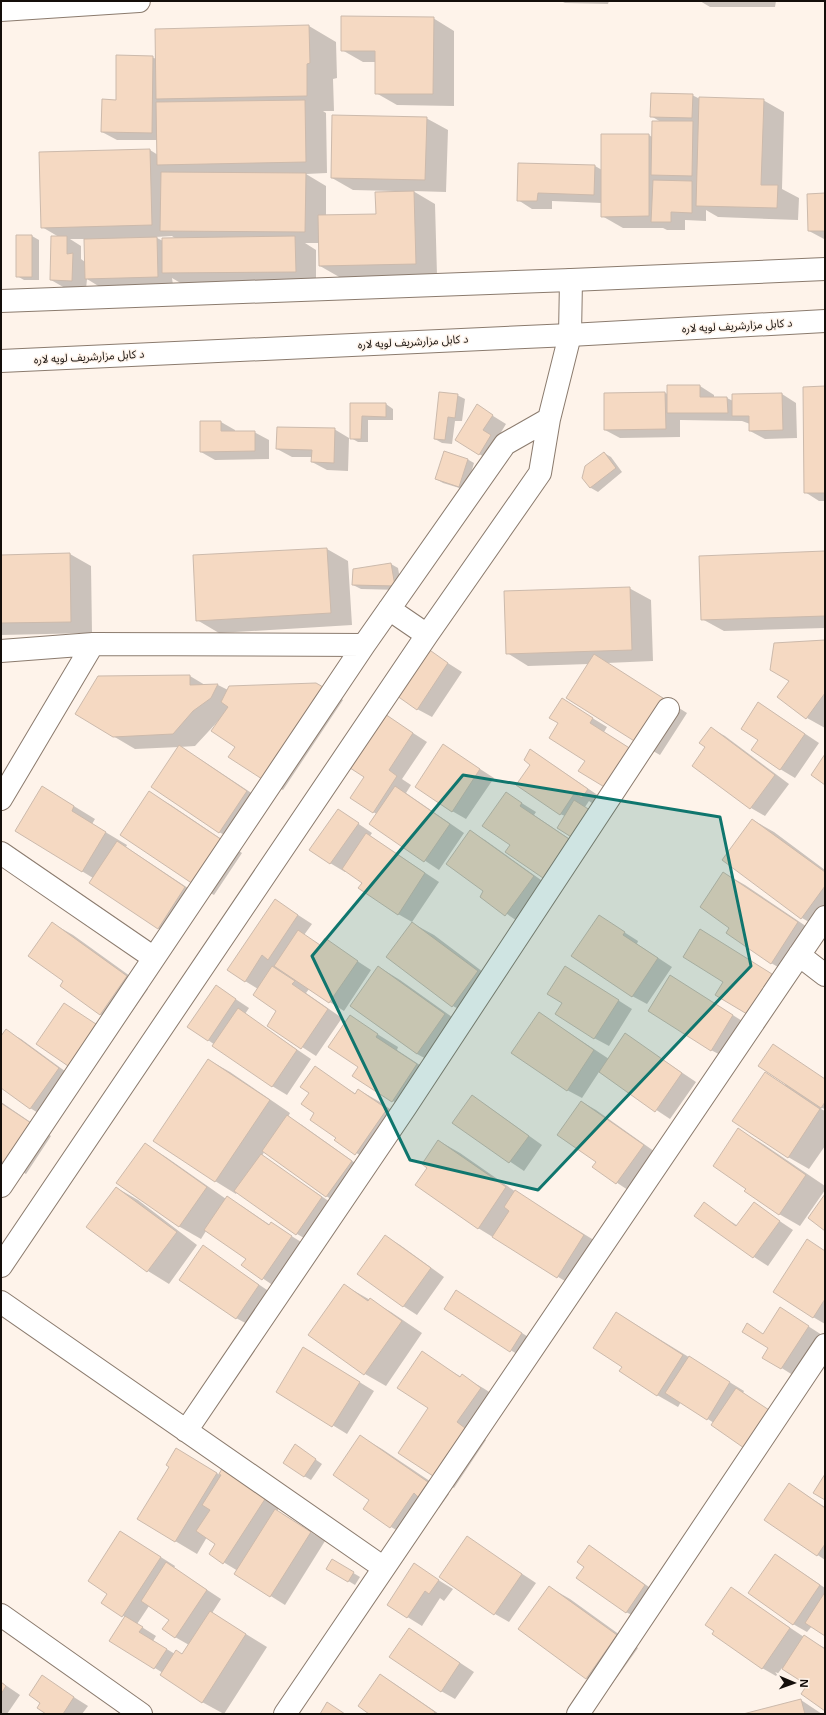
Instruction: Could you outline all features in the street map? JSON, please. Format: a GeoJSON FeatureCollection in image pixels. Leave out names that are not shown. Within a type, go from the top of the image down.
{"type":"FeatureCollection","features":[{"type":"Feature","properties":{"kind":"main road"},"geometry":{"type":"LineString","coordinates":[[1,10],[85,2],[139,1]]}},
{"type":"Feature","properties":{"kind":"main road"},"geometry":{"type":"LineString","coordinates":[[1,301],[825,269]]}},
{"type":"Feature","properties":{"kind":"main road"},"geometry":{"type":"LineString","coordinates":[[1,1266],[427,635],[540,473],[549,419],[570,335],[571,280]]}},
{"type":"Feature","properties":{"kind":"main road","name":"د کابل مزارشریف لویه لاره"},"geometry":{"type":"LineString","coordinates":[[1,361],[570,335],[825,321]]}},
{"type":"Feature","properties":{"kind":"main road"},"geometry":{"type":"LineString","coordinates":[[1,1186],[364,645],[505,444],[549,419]]}},
{"type":"Feature","properties":{"kind":"main road"},"geometry":{"type":"LineString","coordinates":[[390,609],[427,635]]}},
{"type":"Feature","properties":{"kind":"main road"},"geometry":{"type":"LineString","coordinates":[[1,651],[93,644],[364,645]]}},
{"type":"Feature","properties":{"kind":"main road"},"geometry":{"type":"LineString","coordinates":[[1,799],[93,644]]}},
{"type":"Feature","properties":{"kind":"main road"},"geometry":{"type":"LineString","coordinates":[[186,1431],[405,1108],[668,709]]}},
{"type":"Feature","properties":{"kind":"main road"},"geometry":{"type":"LineString","coordinates":[[1,853],[154,958]]}},
{"type":"Feature","properties":{"kind":"main road"},"geometry":{"type":"LineString","coordinates":[[285,1714],[825,917]]}},
{"type":"Feature","properties":{"kind":"main road"},"geometry":{"type":"LineString","coordinates":[[799,955],[825,975]]}},
{"type":"Feature","properties":{"kind":"main road"},"geometry":{"type":"LineString","coordinates":[[1,1302],[384,1568]]}},
{"type":"Feature","properties":{"kind":"main road"},"geometry":{"type":"LineString","coordinates":[[578,1714],[825,1346]]}},
{"type":"Feature","properties":{"kind":"main road"},"geometry":{"type":"LineString","coordinates":[[1,1615],[141,1714]]}},
{"type":"Feature","properties":{"kind":"highlighted area"},"geometry":{"type":"Polygon","coordinates":[[[463,775],[720,817],[751,966],[538,1190],[410,1160],[312,956],[463,775]]]}},
{"type":"Feature","properties":{"kind":"building"},"geometry":{"type":"Polygon","coordinates":[[[341,16],[434,17],[433,94],[375,94],[375,51],[341,51],[341,16]]]}},
{"type":"Feature","properties":{"kind":"building"},"geometry":{"type":"Polygon","coordinates":[[[309,25],[310,63],[307,64],[307,96],[156,99],[155,29],[309,25]]]}},
{"type":"Feature","properties":{"kind":"building"},"geometry":{"type":"Polygon","coordinates":[[[116,55],[153,56],[152,133],[101,132],[102,99],[116,100],[116,55]]]}},
{"type":"Feature","properties":{"kind":"building"},"geometry":{"type":"Polygon","coordinates":[[[651,93],[693,94],[692,118],[650,117],[651,93]]]}},
{"type":"Feature","properties":{"kind":"building"},"geometry":{"type":"Polygon","coordinates":[[[699,97],[764,99],[761,185],[778,185],[777,208],[696,206],[699,97]]]}},
{"type":"Feature","properties":{"kind":"building"},"geometry":{"type":"Polygon","coordinates":[[[305,100],[306,162],[157,165],[156,102],[305,100]]]}},
{"type":"Feature","properties":{"kind":"building"},"geometry":{"type":"Polygon","coordinates":[[[332,115],[427,117],[425,180],[331,178],[332,115]]]}},
{"type":"Feature","properties":{"kind":"building"},"geometry":{"type":"Polygon","coordinates":[[[652,121],[693,121],[692,176],[651,175],[652,121]]]}},
{"type":"Feature","properties":{"kind":"building"},"geometry":{"type":"Polygon","coordinates":[[[601,134],[649,134],[649,216],[601,217],[601,134]]]}},
{"type":"Feature","properties":{"kind":"building"},"geometry":{"type":"Polygon","coordinates":[[[150,149],[152,225],[41,228],[39,152],[150,149]]]}},
{"type":"Feature","properties":{"kind":"building"},"geometry":{"type":"Polygon","coordinates":[[[518,163],[595,165],[594,195],[538,193],[537,201],[517,201],[518,163]]]}},
{"type":"Feature","properties":{"kind":"building"},"geometry":{"type":"Polygon","coordinates":[[[161,172],[306,173],[305,232],[160,231],[161,172]]]}},
{"type":"Feature","properties":{"kind":"building"},"geometry":{"type":"Polygon","coordinates":[[[653,180],[692,181],[692,213],[671,212],[671,222],[651,222],[653,180]]]}},
{"type":"Feature","properties":{"kind":"building"},"geometry":{"type":"Polygon","coordinates":[[[414,191],[416,264],[319,266],[318,215],[376,214],[375,192],[414,191]]]}},
{"type":"Feature","properties":{"kind":"building"},"geometry":{"type":"Polygon","coordinates":[[[825,193],[825,231],[808,231],[807,194],[825,193]]]}},
{"type":"Feature","properties":{"kind":"building"},"geometry":{"type":"Polygon","coordinates":[[[16,235],[32,235],[32,277],[16,277],[16,235]]]}},
{"type":"Feature","properties":{"kind":"building"},"geometry":{"type":"Polygon","coordinates":[[[51,236],[67,236],[67,254],[73,253],[72,281],[50,280],[51,236]]]}},
{"type":"Feature","properties":{"kind":"building"},"geometry":{"type":"Polygon","coordinates":[[[295,236],[296,272],[162,273],[162,238],[295,236]]]}},
{"type":"Feature","properties":{"kind":"building"},"geometry":{"type":"Polygon","coordinates":[[[157,237],[158,277],[85,279],[84,239],[157,237]]]}},
{"type":"Feature","properties":{"kind":"building"},"geometry":{"type":"Polygon","coordinates":[[[667,385],[700,385],[700,397],[727,397],[728,413],[667,413],[667,385]]]}},
{"type":"Feature","properties":{"kind":"building"},"geometry":{"type":"Polygon","coordinates":[[[825,386],[825,493],[804,493],[803,387],[825,386]]]}},
{"type":"Feature","properties":{"kind":"building"},"geometry":{"type":"Polygon","coordinates":[[[439,392],[458,394],[455,418],[448,417],[445,440],[434,439],[439,392]]]}},
{"type":"Feature","properties":{"kind":"building"},"geometry":{"type":"Polygon","coordinates":[[[665,392],[666,429],[604,430],[604,393],[665,392]]]}},
{"type":"Feature","properties":{"kind":"building"},"geometry":{"type":"Polygon","coordinates":[[[782,393],[783,430],[749,431],[749,416],[732,416],[732,394],[782,393]]]}},
{"type":"Feature","properties":{"kind":"building"},"geometry":{"type":"Polygon","coordinates":[[[350,403],[386,403],[386,417],[362,416],[361,439],[350,439],[350,403]]]}},
{"type":"Feature","properties":{"kind":"building"},"geometry":{"type":"Polygon","coordinates":[[[477,404],[493,415],[483,430],[491,435],[479,455],[455,440],[477,404]]]}},
{"type":"Feature","properties":{"kind":"building"},"geometry":{"type":"Polygon","coordinates":[[[200,421],[221,421],[221,431],[255,431],[255,451],[200,452],[200,421]]]}},
{"type":"Feature","properties":{"kind":"building"},"geometry":{"type":"Polygon","coordinates":[[[277,427],[335,428],[334,463],[311,462],[312,450],[276,449],[277,427]]]}},
{"type":"Feature","properties":{"kind":"building"},"geometry":{"type":"Polygon","coordinates":[[[444,451],[468,459],[459,487],[435,479],[444,451]]]}},
{"type":"Feature","properties":{"kind":"building"},"geometry":{"type":"Polygon","coordinates":[[[604,452],[616,468],[590,488],[582,478],[585,466],[604,452]]]}},
{"type":"Feature","properties":{"kind":"building"},"geometry":{"type":"Polygon","coordinates":[[[327,548],[331,613],[196,621],[193,555],[327,548]]]}},
{"type":"Feature","properties":{"kind":"building"},"geometry":{"type":"Polygon","coordinates":[[[825,551],[825,616],[701,620],[699,556],[825,551]]]}},
{"type":"Feature","properties":{"kind":"building"},"geometry":{"type":"Polygon","coordinates":[[[70,553],[71,622],[1,623],[1,555],[70,553]]]}},
{"type":"Feature","properties":{"kind":"building"},"geometry":{"type":"Polygon","coordinates":[[[391,563],[395,586],[352,585],[353,569],[391,563]]]}},
{"type":"Feature","properties":{"kind":"building"},"geometry":{"type":"Polygon","coordinates":[[[630,587],[632,650],[506,654],[504,591],[630,587]]]}},
{"type":"Feature","properties":{"kind":"building"},"geometry":{"type":"Polygon","coordinates":[[[825,640],[825,693],[806,719],[777,697],[789,681],[770,670],[774,643],[825,640]]]}},
{"type":"Feature","properties":{"kind":"building"},"geometry":{"type":"Polygon","coordinates":[[[424,646],[448,663],[417,710],[393,693],[424,646]]]}},
{"type":"Feature","properties":{"kind":"building"},"geometry":{"type":"Polygon","coordinates":[[[594,654],[666,700],[639,744],[566,698],[594,654]]]}},
{"type":"Feature","properties":{"kind":"building"},"geometry":{"type":"Polygon","coordinates":[[[190,675],[190,685],[218,684],[211,698],[193,711],[173,734],[113,737],[75,714],[98,676],[190,675]]]}},
{"type":"Feature","properties":{"kind":"building"},"geometry":{"type":"Polygon","coordinates":[[[316,683],[323,687],[262,779],[228,757],[235,747],[211,731],[228,707],[221,702],[229,686],[316,683]]]}},
{"type":"Feature","properties":{"kind":"building"},"geometry":{"type":"Polygon","coordinates":[[[562,698],[593,718],[590,723],[631,749],[606,788],[578,771],[585,761],[549,738],[558,723],[549,718],[562,698]]]}},
{"type":"Feature","properties":{"kind":"building"},"geometry":{"type":"Polygon","coordinates":[[[758,702],[805,734],[780,770],[751,750],[758,740],[741,729],[758,702]]]}},
{"type":"Feature","properties":{"kind":"building"},"geometry":{"type":"Polygon","coordinates":[[[382,712],[413,733],[389,770],[397,776],[373,813],[350,798],[364,777],[347,766],[382,712]]]}},
{"type":"Feature","properties":{"kind":"building"},"geometry":{"type":"Polygon","coordinates":[[[711,727],[775,775],[750,809],[692,766],[705,747],[699,743],[711,727]]]}},
{"type":"Feature","properties":{"kind":"building"},"geometry":{"type":"Polygon","coordinates":[[[443,744],[480,769],[452,812],[415,787],[443,744]]]}},
{"type":"Feature","properties":{"kind":"building"},"geometry":{"type":"Polygon","coordinates":[[[179,745],[247,791],[219,833],[151,787],[179,745]]]}},
{"type":"Feature","properties":{"kind":"building"},"geometry":{"type":"Polygon","coordinates":[[[530,749],[588,789],[582,798],[574,794],[560,815],[516,785],[530,765],[524,760],[530,749]]]}},
{"type":"Feature","properties":{"kind":"building"},"geometry":{"type":"Polygon","coordinates":[[[825,754],[825,785],[811,775],[825,754]]]}},
{"type":"Feature","properties":{"kind":"building"},"geometry":{"type":"Polygon","coordinates":[[[42,786],[74,806],[72,811],[106,832],[82,872],[15,831],[42,786]]]}},
{"type":"Feature","properties":{"kind":"building"},"geometry":{"type":"Polygon","coordinates":[[[395,786],[450,824],[424,862],[369,824],[395,786]]]}},
{"type":"Feature","properties":{"kind":"building"},"geometry":{"type":"Polygon","coordinates":[[[149,791],[222,840],[193,884],[120,835],[149,791]]]}},
{"type":"Feature","properties":{"kind":"building"},"geometry":{"type":"Polygon","coordinates":[[[506,792],[522,803],[520,806],[569,839],[543,878],[505,852],[510,845],[482,826],[506,792]]]}},
{"type":"Feature","properties":{"kind":"building"},"geometry":{"type":"Polygon","coordinates":[[[574,800],[593,812],[576,840],[557,828],[574,800]]]}},
{"type":"Feature","properties":{"kind":"building"},"geometry":{"type":"Polygon","coordinates":[[[338,809],[359,823],[330,864],[309,850],[338,809]]]}},
{"type":"Feature","properties":{"kind":"building"},"geometry":{"type":"Polygon","coordinates":[[[752,819],[825,872],[825,886],[801,919],[722,860],[752,819]]]}},
{"type":"Feature","properties":{"kind":"building"},"geometry":{"type":"Polygon","coordinates":[[[470,830],[534,876],[505,916],[480,897],[483,891],[446,864],[470,830]]]}},
{"type":"Feature","properties":{"kind":"building"},"geometry":{"type":"Polygon","coordinates":[[[366,833],[425,873],[398,915],[358,888],[362,883],[342,869],[366,833]]]}},
{"type":"Feature","properties":{"kind":"building"},"geometry":{"type":"Polygon","coordinates":[[[117,841],[185,887],[158,929],[89,883],[117,841]]]}},
{"type":"Feature","properties":{"kind":"building"},"geometry":{"type":"Polygon","coordinates":[[[723,872],[798,922],[771,964],[726,933],[729,928],[700,907],[723,872]]]}},
{"type":"Feature","properties":{"kind":"building"},"geometry":{"type":"Polygon","coordinates":[[[275,899],[298,915],[268,960],[262,955],[245,982],[227,970],[275,899]]]}},
{"type":"Feature","properties":{"kind":"building"},"geometry":{"type":"Polygon","coordinates":[[[599,915],[625,932],[623,935],[658,958],[632,997],[571,956],[599,915]]]}},
{"type":"Feature","properties":{"kind":"building"},"geometry":{"type":"Polygon","coordinates":[[[52,922],[127,976],[100,1015],[60,986],[63,981],[28,956],[52,922]]]}},
{"type":"Feature","properties":{"kind":"building"},"geometry":{"type":"Polygon","coordinates":[[[412,922],[478,971],[452,1007],[386,957],[412,922]]]}},
{"type":"Feature","properties":{"kind":"building"},"geometry":{"type":"Polygon","coordinates":[[[700,929],[772,974],[747,1014],[715,995],[723,982],[683,957],[700,929]]]}},
{"type":"Feature","properties":{"kind":"building"},"geometry":{"type":"Polygon","coordinates":[[[298,930],[320,945],[325,938],[358,961],[329,1003],[274,966],[298,930]]]}},
{"type":"Feature","properties":{"kind":"building"},"geometry":{"type":"Polygon","coordinates":[[[272,966],[295,981],[292,984],[328,1009],[301,1049],[267,1026],[276,1011],[253,995],[272,966]]]}},
{"type":"Feature","properties":{"kind":"building"},"geometry":{"type":"Polygon","coordinates":[[[378,966],[445,1014],[417,1054],[350,1006],[378,966]]]}},
{"type":"Feature","properties":{"kind":"building"},"geometry":{"type":"Polygon","coordinates":[[[565,966],[619,1000],[594,1039],[555,1014],[562,1003],[547,994],[565,966]]]}},
{"type":"Feature","properties":{"kind":"building"},"geometry":{"type":"Polygon","coordinates":[[[670,975],[733,1015],[711,1051],[648,1011],[670,975]]]}},
{"type":"Feature","properties":{"kind":"building"},"geometry":{"type":"Polygon","coordinates":[[[216,985],[236,999],[208,1041],[187,1027],[216,985]]]}},
{"type":"Feature","properties":{"kind":"building"},"geometry":{"type":"Polygon","coordinates":[[[64,1003],[99,1026],[71,1068],[36,1044],[64,1003]]]}},
{"type":"Feature","properties":{"kind":"building"},"geometry":{"type":"Polygon","coordinates":[[[238,1008],[297,1050],[272,1087],[212,1046],[238,1008]]]}},
{"type":"Feature","properties":{"kind":"building"},"geometry":{"type":"Polygon","coordinates":[[[539,1012],[594,1050],[567,1091],[511,1053],[539,1012]]]}},
{"type":"Feature","properties":{"kind":"building"},"geometry":{"type":"Polygon","coordinates":[[[350,1015],[378,1034],[376,1037],[417,1064],[392,1102],[352,1076],[358,1067],[328,1047],[350,1015]]]}},
{"type":"Feature","properties":{"kind":"building"},"geometry":{"type":"Polygon","coordinates":[[[6,1029],[59,1068],[30,1109],[1,1088],[1,1036],[6,1029]]]}},
{"type":"Feature","properties":{"kind":"building"},"geometry":{"type":"Polygon","coordinates":[[[625,1033],[682,1073],[655,1112],[599,1072],[625,1033]]]}},
{"type":"Feature","properties":{"kind":"building"},"geometry":{"type":"Polygon","coordinates":[[[773,1044],[825,1079],[825,1102],[821,1108],[758,1066],[773,1044]]]}},
{"type":"Feature","properties":{"kind":"building"},"geometry":{"type":"Polygon","coordinates":[[[208,1059],[270,1100],[215,1182],[153,1141],[208,1059]]]}},
{"type":"Feature","properties":{"kind":"building"},"geometry":{"type":"Polygon","coordinates":[[[315,1066],[355,1094],[358,1089],[387,1109],[355,1155],[334,1140],[336,1138],[310,1120],[314,1113],[301,1104],[309,1093],[300,1087],[315,1066]]]}},
{"type":"Feature","properties":{"kind":"building"},"geometry":{"type":"Polygon","coordinates":[[[765,1072],[820,1109],[788,1158],[732,1121],[765,1072]]]}},
{"type":"Feature","properties":{"kind":"building"},"geometry":{"type":"Polygon","coordinates":[[[472,1095],[529,1136],[509,1163],[452,1123],[472,1095]]]}},
{"type":"Feature","properties":{"kind":"building"},"geometry":{"type":"Polygon","coordinates":[[[581,1101],[644,1145],[616,1184],[592,1167],[596,1162],[557,1135],[581,1101]]]}},
{"type":"Feature","properties":{"kind":"building"},"geometry":{"type":"Polygon","coordinates":[[[1,1103],[31,1123],[4,1163],[1,1161],[1,1103]]]}},
{"type":"Feature","properties":{"kind":"building"},"geometry":{"type":"Polygon","coordinates":[[[287,1115],[352,1161],[326,1197],[262,1151],[287,1115]]]}},
{"type":"Feature","properties":{"kind":"building"},"geometry":{"type":"Polygon","coordinates":[[[738,1128],[806,1175],[779,1215],[744,1191],[746,1189],[713,1166],[738,1128]]]}},
{"type":"Feature","properties":{"kind":"building"},"geometry":{"type":"Polygon","coordinates":[[[438,1140],[506,1187],[478,1229],[415,1185],[427,1168],[422,1164],[438,1140]]]}},
{"type":"Feature","properties":{"kind":"building"},"geometry":{"type":"Polygon","coordinates":[[[145,1143],[207,1187],[179,1227],[116,1183],[145,1143]]]}},
{"type":"Feature","properties":{"kind":"building"},"geometry":{"type":"Polygon","coordinates":[[[261,1154],[322,1197],[296,1235],[234,1191],[261,1154]]]}},
{"type":"Feature","properties":{"kind":"building"},"geometry":{"type":"Polygon","coordinates":[[[116,1187],[177,1232],[147,1272],[86,1227],[116,1187]]]}},
{"type":"Feature","properties":{"kind":"building"},"geometry":{"type":"Polygon","coordinates":[[[515,1190],[584,1235],[557,1278],[492,1237],[509,1211],[504,1207],[515,1190]]]}},
{"type":"Feature","properties":{"kind":"building"},"geometry":{"type":"Polygon","coordinates":[[[825,1194],[825,1231],[808,1218],[825,1194]]]}},
{"type":"Feature","properties":{"kind":"building"},"geometry":{"type":"Polygon","coordinates":[[[227,1196],[269,1225],[271,1222],[292,1236],[262,1280],[241,1265],[246,1259],[204,1230],[227,1196]]]}},
{"type":"Feature","properties":{"kind":"building"},"geometry":{"type":"Polygon","coordinates":[[[704,1202],[736,1226],[754,1202],[780,1221],[753,1258],[694,1216],[704,1202]]]}},
{"type":"Feature","properties":{"kind":"building"},"geometry":{"type":"Polygon","coordinates":[[[385,1235],[431,1268],[403,1307],[357,1274],[385,1235]]]}},
{"type":"Feature","properties":{"kind":"building"},"geometry":{"type":"Polygon","coordinates":[[[807,1239],[825,1251],[825,1299],[813,1318],[773,1292],[807,1239]]]}},
{"type":"Feature","properties":{"kind":"building"},"geometry":{"type":"Polygon","coordinates":[[[203,1245],[259,1285],[236,1319],[179,1280],[203,1245]]]}},
{"type":"Feature","properties":{"kind":"building"},"geometry":{"type":"Polygon","coordinates":[[[344,1284],[368,1301],[370,1298],[402,1321],[364,1375],[308,1335],[344,1284]]]}},
{"type":"Feature","properties":{"kind":"building"},"geometry":{"type":"Polygon","coordinates":[[[456,1290],[522,1333],[510,1352],[444,1309],[456,1290]]]}},
{"type":"Feature","properties":{"kind":"building"},"geometry":{"type":"Polygon","coordinates":[[[780,1307],[809,1326],[781,1369],[762,1358],[768,1348],[742,1332],[747,1323],[763,1334],[780,1307]]]}},
{"type":"Feature","properties":{"kind":"building"},"geometry":{"type":"Polygon","coordinates":[[[616,1312],[683,1355],[657,1396],[619,1371],[622,1367],[593,1348],[616,1312]]]}},
{"type":"Feature","properties":{"kind":"building"},"geometry":{"type":"Polygon","coordinates":[[[303,1347],[360,1382],[332,1427],[276,1392],[303,1347]]]}},
{"type":"Feature","properties":{"kind":"building"},"geometry":{"type":"Polygon","coordinates":[[[422,1351],[460,1377],[462,1374],[481,1388],[457,1422],[465,1428],[433,1476],[398,1453],[428,1408],[397,1388],[422,1351]]]}},
{"type":"Feature","properties":{"kind":"building"},"geometry":{"type":"Polygon","coordinates":[[[689,1356],[730,1382],[707,1420],[665,1393],[689,1356]]]}},
{"type":"Feature","properties":{"kind":"building"},"geometry":{"type":"Polygon","coordinates":[[[736,1388],[769,1410],[744,1448],[711,1425],[736,1388]]]}},
{"type":"Feature","properties":{"kind":"building"},"geometry":{"type":"Polygon","coordinates":[[[360,1435],[428,1482],[418,1497],[414,1493],[390,1528],[363,1509],[369,1500],[333,1475],[360,1435]]]}},
{"type":"Feature","properties":{"kind":"building"},"geometry":{"type":"Polygon","coordinates":[[[295,1444],[316,1459],[304,1477],[283,1463],[295,1444]]]}},
{"type":"Feature","properties":{"kind":"building"},"geometry":{"type":"Polygon","coordinates":[[[176,1448],[217,1473],[175,1542],[137,1519],[169,1467],[166,1465],[176,1448]]]}},
{"type":"Feature","properties":{"kind":"building"},"geometry":{"type":"Polygon","coordinates":[[[223,1467],[267,1496],[223,1564],[209,1554],[215,1544],[196,1531],[210,1510],[202,1505],[221,1475],[219,1474],[223,1467]]]}},
{"type":"Feature","properties":{"kind":"building"},"geometry":{"type":"Polygon","coordinates":[[[825,1474],[825,1500],[813,1493],[825,1474]]]}},
{"type":"Feature","properties":{"kind":"building"},"geometry":{"type":"Polygon","coordinates":[[[789,1483],[825,1508],[825,1544],[817,1556],[764,1520],[789,1483]]]}},
{"type":"Feature","properties":{"kind":"building"},"geometry":{"type":"Polygon","coordinates":[[[275,1509],[311,1532],[270,1597],[234,1574],[275,1509]]]}},
{"type":"Feature","properties":{"kind":"building"},"geometry":{"type":"Polygon","coordinates":[[[120,1531],[161,1557],[122,1617],[101,1603],[107,1594],[88,1581],[120,1531]]]}},
{"type":"Feature","properties":{"kind":"building"},"geometry":{"type":"Polygon","coordinates":[[[467,1536],[522,1574],[494,1615],[439,1577],[467,1536]]]}},
{"type":"Feature","properties":{"kind":"building"},"geometry":{"type":"Polygon","coordinates":[[[589,1545],[645,1585],[626,1613],[576,1578],[584,1567],[577,1562],[589,1545]]]}},
{"type":"Feature","properties":{"kind":"building"},"geometry":{"type":"Polygon","coordinates":[[[775,1554],[820,1585],[793,1625],[748,1593],[775,1554]]]}},
{"type":"Feature","properties":{"kind":"building"},"geometry":{"type":"Polygon","coordinates":[[[332,1559],[354,1572],[348,1582],[326,1569],[332,1559]]]}},
{"type":"Feature","properties":{"kind":"building"},"geometry":{"type":"Polygon","coordinates":[[[166,1562],[207,1590],[175,1638],[162,1629],[169,1620],[141,1601],[166,1562]]]}},
{"type":"Feature","properties":{"kind":"building"},"geometry":{"type":"Polygon","coordinates":[[[414,1563],[439,1580],[429,1594],[425,1591],[407,1618],[387,1605],[414,1563]]]}},
{"type":"Feature","properties":{"kind":"building"},"geometry":{"type":"Polygon","coordinates":[[[549,1586],[617,1635],[586,1679],[518,1629],[549,1586]]]}},
{"type":"Feature","properties":{"kind":"building"},"geometry":{"type":"Polygon","coordinates":[[[731,1587],[790,1628],[762,1669],[712,1634],[714,1631],[705,1625],[731,1587]]]}},
{"type":"Feature","properties":{"kind":"building"},"geometry":{"type":"Polygon","coordinates":[[[825,1592],[825,1636],[805,1623],[825,1592]]]}},
{"type":"Feature","properties":{"kind":"building"},"geometry":{"type":"Polygon","coordinates":[[[210,1611],[246,1634],[202,1703],[160,1675],[176,1650],[182,1654],[210,1611]]]}},
{"type":"Feature","properties":{"kind":"building"},"geometry":{"type":"Polygon","coordinates":[[[125,1616],[143,1627],[139,1632],[167,1649],[154,1669],[109,1641],[125,1616]]]}},
{"type":"Feature","properties":{"kind":"building"},"geometry":{"type":"Polygon","coordinates":[[[409,1628],[460,1663],[441,1692],[389,1657],[409,1628]]]}},
{"type":"Feature","properties":{"kind":"building"},"geometry":{"type":"Polygon","coordinates":[[[804,1635],[825,1649],[825,1711],[801,1694],[807,1685],[782,1669],[804,1635]]]}},
{"type":"Feature","properties":{"kind":"building"},"geometry":{"type":"Polygon","coordinates":[[[380,1674],[435,1712],[434,1714],[369,1714],[358,1706],[380,1674]]]}},
{"type":"Feature","properties":{"kind":"building"},"geometry":{"type":"Polygon","coordinates":[[[42,1675],[74,1697],[63,1714],[46,1714],[37,1708],[40,1703],[29,1695],[42,1675]]]}},
{"type":"Feature","properties":{"kind":"building"},"geometry":{"type":"Polygon","coordinates":[[[1,1682],[6,1686],[1,1694],[1,1682]]]}},
{"type":"Feature","properties":{"kind":"building"},"geometry":{"type":"Polygon","coordinates":[[[801,1699],[805,1714],[743,1714],[801,1699]]]}},
{"type":"Feature","properties":{"kind":"building"},"geometry":{"type":"Polygon","coordinates":[[[327,1702],[345,1714],[320,1714],[327,1702]]]}}]}
